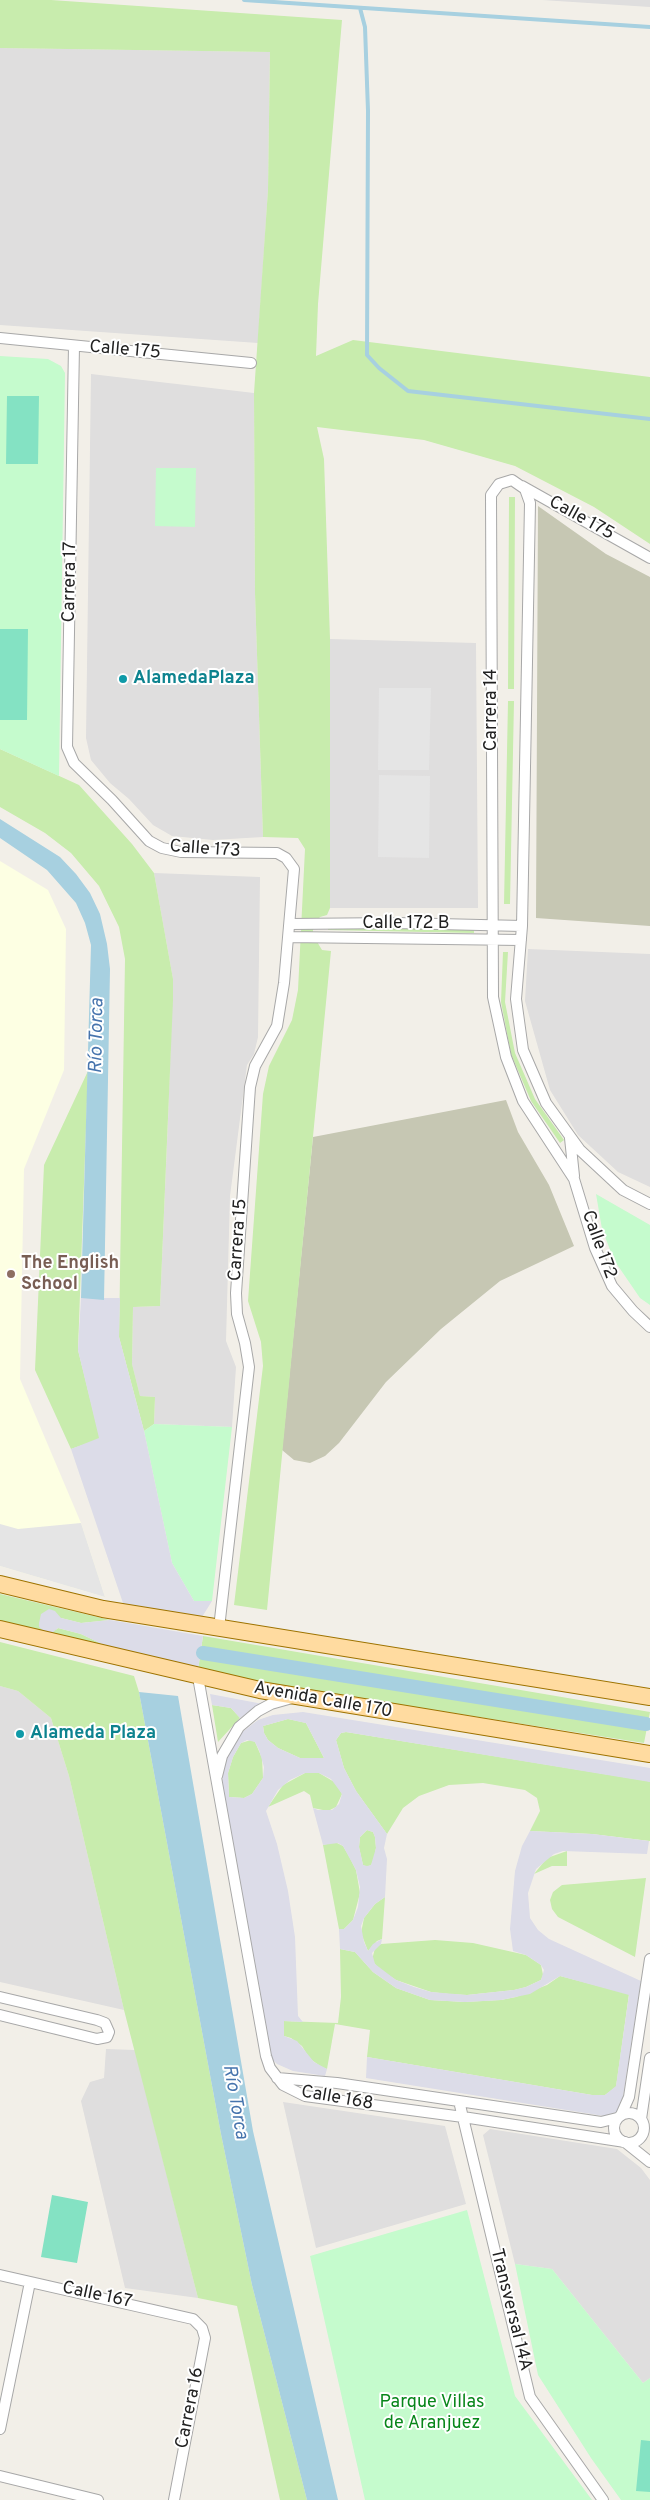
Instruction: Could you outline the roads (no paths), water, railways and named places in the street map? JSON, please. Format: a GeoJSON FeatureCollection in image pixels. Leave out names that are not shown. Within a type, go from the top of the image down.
{"type":"FeatureCollection","features":[{"type":"Feature","properties":{"kind":"main road"},"geometry":{"type":"LineString","coordinates":[[0,1584],[103,1609],[650,1697]]}},
{"type":"Feature","properties":{"kind":"main road","name":"Avenida Calle 170"},"geometry":{"type":"LineString","coordinates":[[0,1629],[198,1677],[299,1697],[650,1754]]}},
{"type":"Feature","properties":{"kind":"street","name":"Calle 175"},"geometry":{"type":"LineString","coordinates":[[0,338],[250,363]]}},
{"type":"Feature","properties":{"kind":"street","name":"Carrera 17"},"geometry":{"type":"LineString","coordinates":[[74,346],[67,747],[74,763],[112,800]]}},
{"type":"Feature","properties":{"kind":"street","name":"Calle 175"},"geometry":{"type":"LineString","coordinates":[[512,480],[650,558]]}},
{"type":"Feature","properties":{"kind":"street","name":"Carrera 14"},"geometry":{"type":"LineString","coordinates":[[512,480],[499,484],[492,495],[492,997],[506,1057],[523,1101],[574,1179]]}},
{"type":"Feature","properties":{"kind":"street"},"geometry":{"type":"LineString","coordinates":[[512,480],[525,489],[530,503],[522,926],[516,999],[523,1050],[546,1103],[580,1150],[624,1190],[650,1204]]}},
{"type":"Feature","properties":{"kind":"street","name":"Calle 173"},"geometry":{"type":"LineString","coordinates":[[112,800],[149,841],[162,848],[181,852],[277,854],[286,858]]}},
{"type":"Feature","properties":{"kind":"street","name":"Carrera 15"},"geometry":{"type":"LineString","coordinates":[[219,1628],[249,1368],[237,1314],[236,1293],[250,1087],[255,1066],[277,1026],[290,924],[294,869],[286,858]]}},
{"type":"Feature","properties":{"kind":"street","name":"Calle 172 B"},"geometry":{"type":"LineString","coordinates":[[290,924],[522,926]]}},
{"type":"Feature","properties":{"kind":"street","name":"Calle 172 B"},"geometry":{"type":"LineString","coordinates":[[288,937],[520,940]]}},
{"type":"Feature","properties":{"kind":"street"},"geometry":{"type":"LineString","coordinates":[[570,1136],[574,1179]]}},
{"type":"Feature","properties":{"kind":"street","name":"Calle 172"},"geometry":{"type":"LineString","coordinates":[[574,1179],[595,1248],[612,1286],[632,1311],[650,1327]]}},
{"type":"Feature","properties":{"kind":"street"},"geometry":{"type":"LineString","coordinates":[[198,1677],[216,1789],[266,2056],[277,2078]]}},
{"type":"Feature","properties":{"kind":"street"},"geometry":{"type":"LineString","coordinates":[[216,1789],[222,1756],[239,1727],[258,1711],[270,1704],[299,1697]]}},
{"type":"Feature","properties":{"kind":"street"},"geometry":{"type":"LineString","coordinates":[[650,1959],[629,2097],[619,2117],[615,2132],[650,2162]]}},
{"type":"Feature","properties":{"kind":"street"},"geometry":{"type":"LineString","coordinates":[[0,1997],[97,2020],[104,2023],[109,2032],[107,2036],[97,2039],[0,2015]]}},
{"type":"Feature","properties":{"kind":"street"},"geometry":{"type":"LineString","coordinates":[[625,2142],[639,2140],[645,2128],[650,2058]]}},
{"type":"Feature","properties":{"kind":"street","name":"Calle 168"},"geometry":{"type":"LineString","coordinates":[[277,2078],[337,2083],[601,2122],[619,2117]]}},
{"type":"Feature","properties":{"kind":"street","name":"Calle 168"},"geometry":{"type":"LineString","coordinates":[[277,2078],[290,2090],[305,2096],[463,2117],[625,2142]]}},
{"type":"Feature","properties":{"kind":"street","name":"Transversal 14A"},"geometry":{"type":"LineString","coordinates":[[459,2101],[530,2397],[604,2500]]}},
{"type":"Feature","properties":{"kind":"street"},"geometry":{"type":"LineString","coordinates":[[619,2117],[631,2113],[645,2128]]}},
{"type":"Feature","properties":{"kind":"street","name":"Calle 167"},"geometry":{"type":"LineString","coordinates":[[0,2275],[193,2319]]}},
{"type":"Feature","properties":{"kind":"street"},"geometry":{"type":"LineString","coordinates":[[0,2429],[30,2282]]}},
{"type":"Feature","properties":{"kind":"street","name":"Carrera 16"},"geometry":{"type":"LineString","coordinates":[[174,2500],[205,2338],[202,2328],[193,2319]]}},
{"type":"Feature","properties":{"kind":"street"},"geometry":{"type":"LineString","coordinates":[[0,2476],[98,2500]]}},
{"type":"Feature","properties":{"kind":"water","name":"Río Torca"},"geometry":{"type":"Polygon","coordinates":[[[0,819],[60,857],[76,874],[90,893],[100,914],[107,944],[110,969],[104,1300],[81,1298],[91,945],[85,923],[76,903],[47,870],[0,838],[0,819]]]}},
{"type":"Feature","properties":{"kind":"water","name":"Río Torca"},"geometry":{"type":"Polygon","coordinates":[[[139,1692],[178,1696],[253,2131],[338,2500],[307,2500],[252,2285],[221,2134],[139,1692]]]}},
{"type":"Feature","properties":{"kind":"waterway"},"geometry":{"type":"LineString","coordinates":[[244,0],[650,27]]}},
{"type":"Feature","properties":{"kind":"waterway"},"geometry":{"type":"LineString","coordinates":[[360,8],[365,27],[368,111],[367,355],[379,368],[408,391],[650,419]]}},
{"type":"Feature","properties":{"kind":"waterway"},"geometry":{"type":"LineString","coordinates":[[203,1653],[646,1724]]}},
{"type":"Feature","properties":{"kind":"place","name":"AlamedaPlaza"},"geometry":{"type":"Point","coordinates":[123,679]}},
{"type":"Feature","properties":{"kind":"place","name":"The English School"},"geometry":{"type":"Point","coordinates":[11,1274]}},
{"type":"Feature","properties":{"kind":"place","name":"Alameda Plaza"},"geometry":{"type":"Point","coordinates":[20,1734]}},
{"type":"Feature","properties":{"kind":"park label","name":"Parque Villas de Aranjuez"},"geometry":{"type":"Point","coordinates":[432,2413]}}]}
